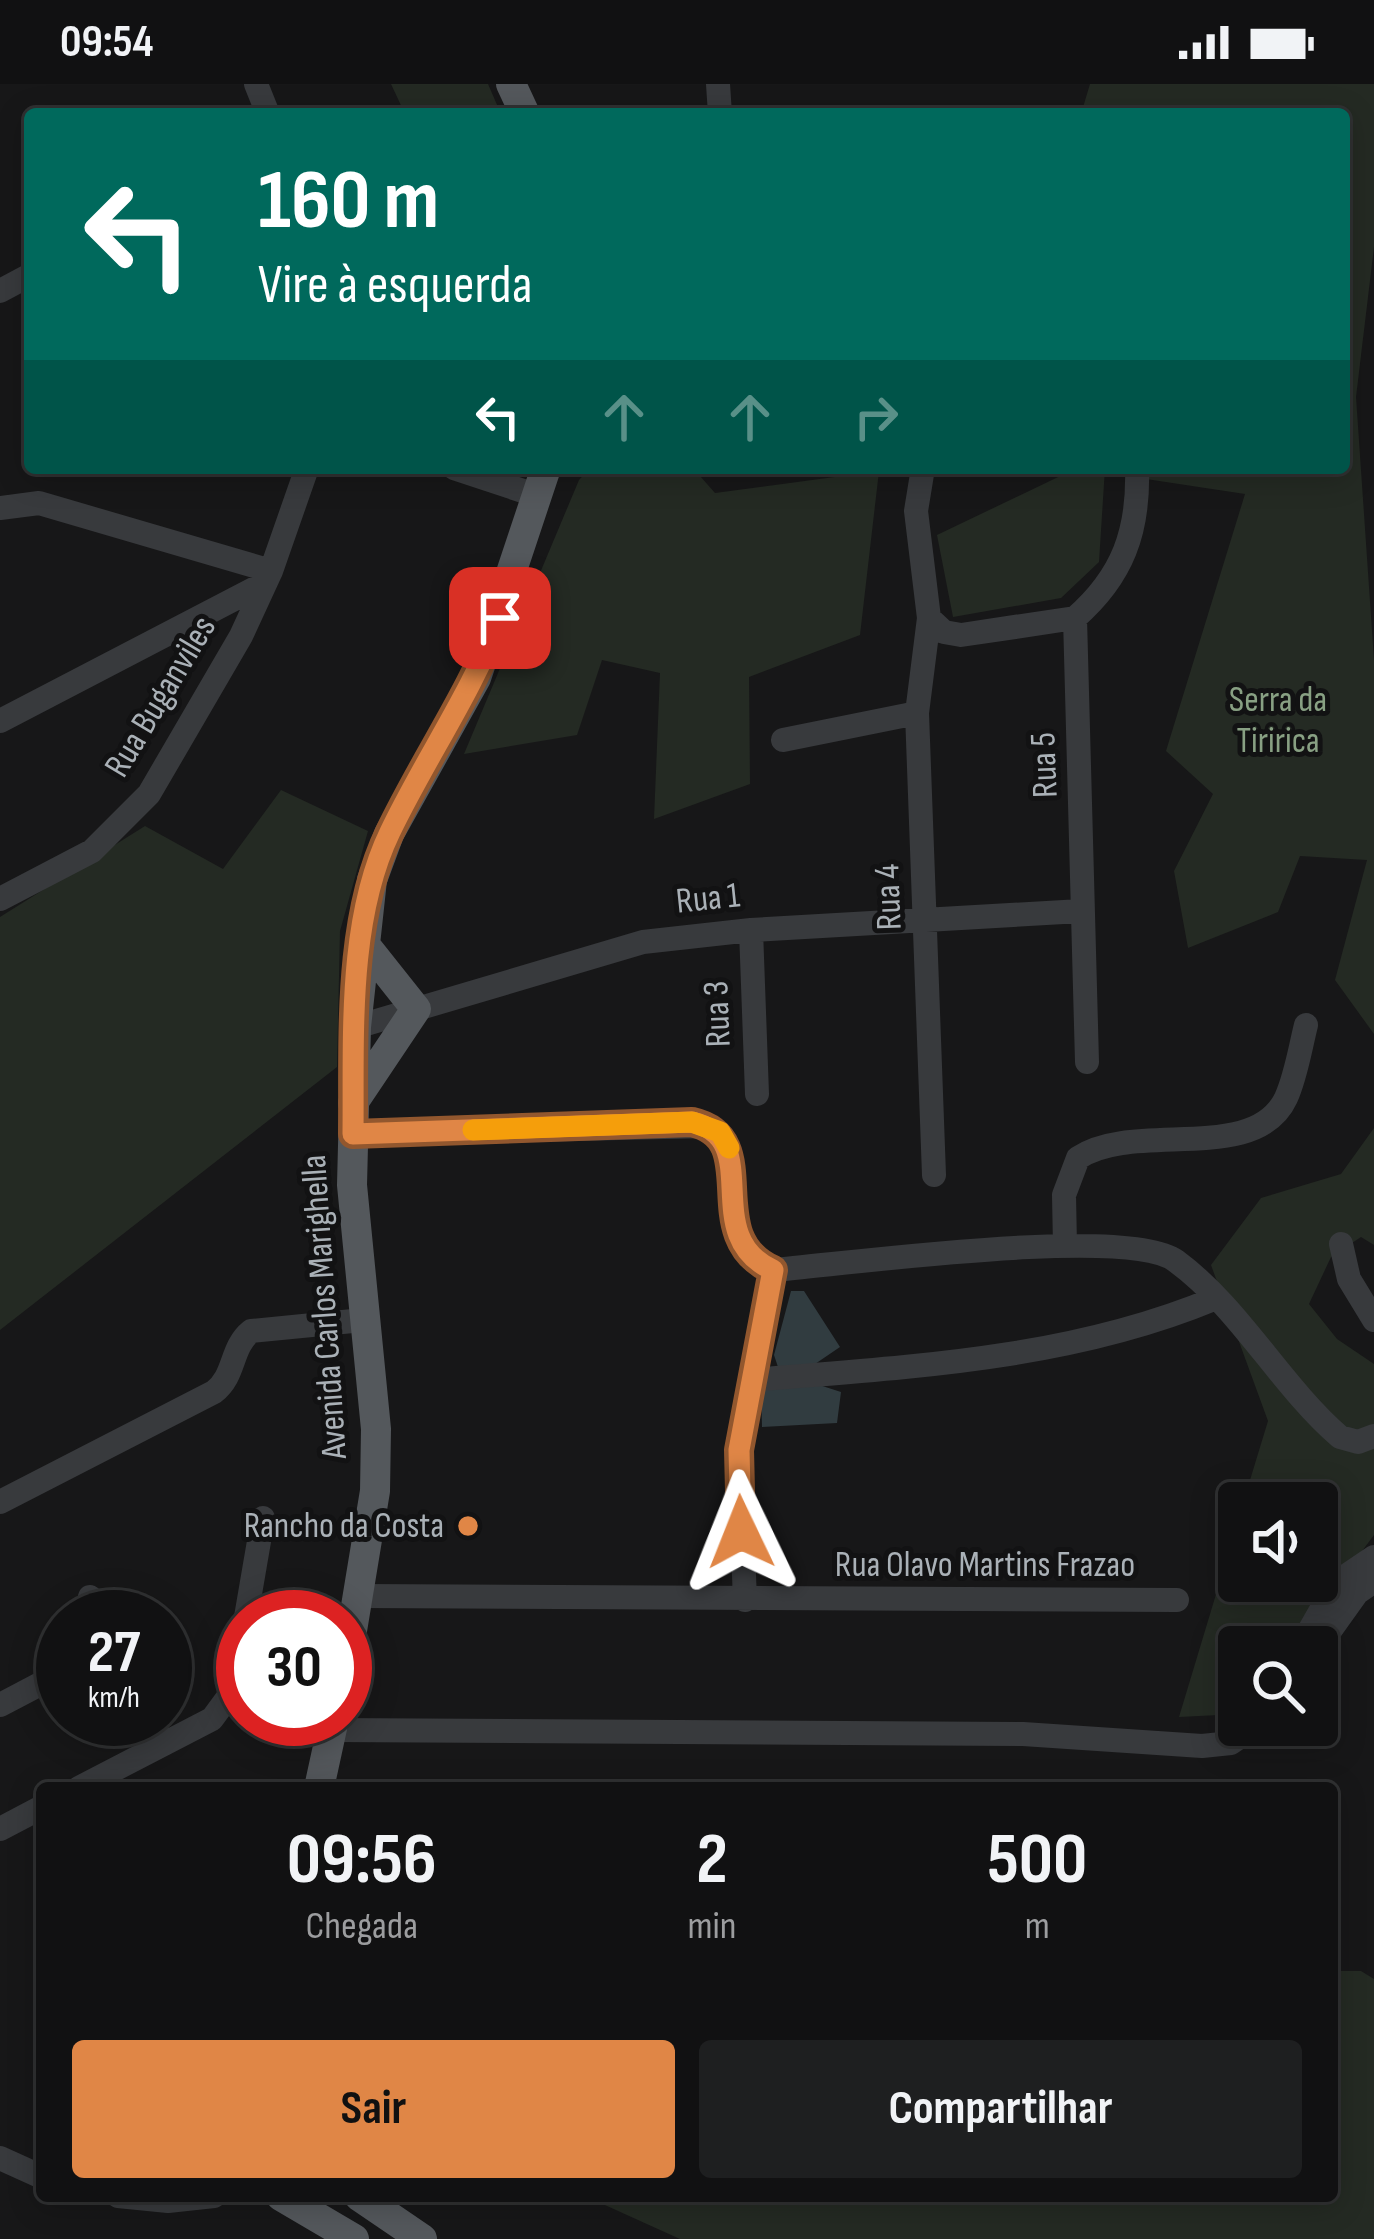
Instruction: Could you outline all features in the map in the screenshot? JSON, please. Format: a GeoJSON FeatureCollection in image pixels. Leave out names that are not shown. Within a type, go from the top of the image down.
{"type":"FeatureCollection","features":[{"type":"Feature","properties":{"kind":"main road","name":"Avenida Carlos Marighella"},"geometry":{"type":"LineString","coordinates":[[361,1590],[375,1491],[376,1429],[363,1320],[353,1118],[362,941],[372,880],[389,834],[476,678],[538,477]]}},
{"type":"Feature","properties":{"kind":"main road"},"geometry":{"type":"LineString","coordinates":[[353,1118],[416,1010],[362,941]]}},
{"type":"Feature","properties":{"kind":"main road"},"geometry":{"type":"LineString","coordinates":[[320,1782],[328,1746]]}},
{"type":"Feature","properties":{"kind":"main road"},"geometry":{"type":"LineString","coordinates":[[291,2202],[354,2239]]}},
{"type":"Feature","properties":{"kind":"main road"},"geometry":{"type":"LineString","coordinates":[[368,2202],[422,2239]]}},
{"type":"Feature","properties":{"kind":"street","name":"Rua Buganviles"},"geometry":{"type":"LineString","coordinates":[[0,899],[92,850],[149,794],[241,636],[305,474]]}},
{"type":"Feature","properties":{"kind":"street","name":"Rua 4"},"geometry":{"type":"LineString","coordinates":[[922,474],[916,512],[929,618],[916,713],[934,1175]]}},
{"type":"Feature","properties":{"kind":"street"},"geometry":{"type":"LineString","coordinates":[[929,618],[944,632],[961,635],[1075,618],[1115,575],[1132,541],[1137,474]]}},
{"type":"Feature","properties":{"kind":"street"},"geometry":{"type":"LineString","coordinates":[[0,508],[39,503],[268,577]]}},
{"type":"Feature","properties":{"kind":"street"},"geometry":{"type":"LineString","coordinates":[[0,722],[268,577]]}},
{"type":"Feature","properties":{"kind":"street","name":"Rua 5"},"geometry":{"type":"LineString","coordinates":[[1075,618],[1087,1062]]}},
{"type":"Feature","properties":{"kind":"street"},"geometry":{"type":"LineString","coordinates":[[783,740],[916,713]]}},
{"type":"Feature","properties":{"kind":"street","name":"Rua 1"},"geometry":{"type":"LineString","coordinates":[[356,1027],[643,943],[751,930],[1081,911]]}},
{"type":"Feature","properties":{"kind":"street","name":"Rua 3"},"geometry":{"type":"LineString","coordinates":[[751,930],[757,1094]]}},
{"type":"Feature","properties":{"kind":"street"},"geometry":{"type":"LineString","coordinates":[[1065,1246],[1064,1196],[1078,1157],[1119,1139],[1221,1137],[1252,1130],[1284,1102],[1306,1025]]}},
{"type":"Feature","properties":{"kind":"street"},"geometry":{"type":"LineString","coordinates":[[353,1118],[692,1122],[709,1126],[728,1147],[734,1227],[757,1263],[773,1270],[1065,1246],[1159,1250],[1214,1299],[1340,1437],[1358,1442],[1374,1436]]}},
{"type":"Feature","properties":{"kind":"street"},"geometry":{"type":"LineString","coordinates":[[1340,1244],[1349,1279],[1374,1321]]}},
{"type":"Feature","properties":{"kind":"street"},"geometry":{"type":"LineString","coordinates":[[745,1600],[739,1450],[773,1270]]}},
{"type":"Feature","properties":{"kind":"street"},"geometry":{"type":"LineString","coordinates":[[751,1380],[1018,1354],[1165,1320],[1214,1299]]}},
{"type":"Feature","properties":{"kind":"street"},"geometry":{"type":"LineString","coordinates":[[0,1502],[214,1392],[231,1372],[239,1340],[250,1330],[363,1320]]}},
{"type":"Feature","properties":{"kind":"street"},"geometry":{"type":"LineString","coordinates":[[250,1590],[262,1518]]}},
{"type":"Feature","properties":{"kind":"street"},"geometry":{"type":"LineString","coordinates":[[1312,1626],[1337,1582],[1374,1557]]}},
{"type":"Feature","properties":{"kind":"street"},"geometry":{"type":"LineString","coordinates":[[1334,1626],[1358,1593],[1374,1581]]}},
{"type":"Feature","properties":{"kind":"street","name":"Rua Olavo Martins Frazao"},"geometry":{"type":"LineString","coordinates":[[372,1596],[1177,1600]]}},
{"type":"Feature","properties":{"kind":"street"},"geometry":{"type":"LineString","coordinates":[[0,1705],[36,1686]]}},
{"type":"Feature","properties":{"kind":"street"},"geometry":{"type":"LineString","coordinates":[[372,1725],[1023,1734],[1218,1744]]}},
{"type":"Feature","properties":{"kind":"street"},"geometry":{"type":"LineString","coordinates":[[91,1782],[160,1746]]}},
{"type":"Feature","properties":{"kind":"street"},"geometry":{"type":"LineString","coordinates":[[0,1829],[36,1810]]}},
{"type":"Feature","properties":{"kind":"street"},"geometry":{"type":"LineString","coordinates":[[0,2158],[36,2173]]}},
{"type":"Feature","properties":{"kind":"green space"},"geometry":{"type":"Polygon","coordinates":[[[391,84],[488,84],[498,108],[402,108],[391,84]]]}},
{"type":"Feature","properties":{"kind":"green space","name":"Serra da Tiririca"},"geometry":{"type":"Polygon","coordinates":[[[1090,84],[1374,84],[1374,247],[1356,397],[1374,660],[1374,1034],[1335,980],[1367,860],[1300,856],[1278,912],[1188,948],[1174,871],[1213,794],[1166,751],[1245,494],[1146,479],[1146,474],[1350,474],[1350,108],[1083,108],[1090,84]]]}},
{"type":"Feature","properties":{"kind":"green space"},"geometry":{"type":"Polygon","coordinates":[[[584,474],[698,474],[715,493],[879,474],[860,635],[749,677],[750,784],[654,819],[660,673],[602,660],[577,735],[464,754],[584,474]]]}},
{"type":"Feature","properties":{"kind":"green space"},"geometry":{"type":"Polygon","coordinates":[[[1064,474],[1105,474],[1099,562],[1061,598],[953,617],[937,535],[1064,474]]]}},
{"type":"Feature","properties":{"kind":"green space"},"geometry":{"type":"Polygon","coordinates":[[[281,790],[368,831],[340,931],[337,1067],[0,1330],[0,917],[145,826],[223,869],[281,790]]]}},
{"type":"Feature","properties":{"kind":"green space"},"geometry":{"type":"Polygon","coordinates":[[[1374,1128],[1374,1245],[1361,1237],[1331,1257],[1309,1304],[1337,1339],[1374,1364],[1374,1535],[1338,1583],[1338,1482],[1249,1482],[1268,1421],[1211,1265],[1261,1198],[1341,1174],[1374,1128]]]}},
{"type":"Feature","properties":{"kind":"green space"},"geometry":{"type":"Polygon","coordinates":[[[1218,1588],[1218,1602],[1326,1602],[1313,1626],[1218,1626],[1218,1715],[1179,1717],[1218,1588]]]}},
{"type":"Feature","properties":{"kind":"green space"},"geometry":{"type":"Polygon","coordinates":[[[1338,1971],[1361,1971],[1374,1979],[1374,2239],[680,2239],[598,2202],[1338,2202],[1338,1971]]]}},
{"type":"Feature","properties":{"kind":"shaded area"},"geometry":{"type":"Polygon","coordinates":[[[791,1291],[804,1291],[840,1347],[815,1364],[813,1383],[841,1392],[837,1423],[762,1427],[761,1389],[784,1385],[774,1355],[791,1291]]]}},
{"type":"Feature","properties":{"kind":"slow traffic"},"geometry":{"type":"LineString","coordinates":[[473,1130],[692,1122],[720,1132],[729,1148]]}},
{"type":"Feature","properties":{"kind":"place","name":"Rancho da Costa"},"geometry":{"type":"Point","coordinates":[468,1526]}},
{"type":"Feature","properties":{"kind":"route"},"geometry":{"type":"LineString","coordinates":[[500,618],[476,678],[389,834],[372,880],[362,941],[353,1134],[692,1122],[720,1132],[728,1147],[734,1227],[757,1263],[773,1270],[739,1450],[741,1532]]}}]}
